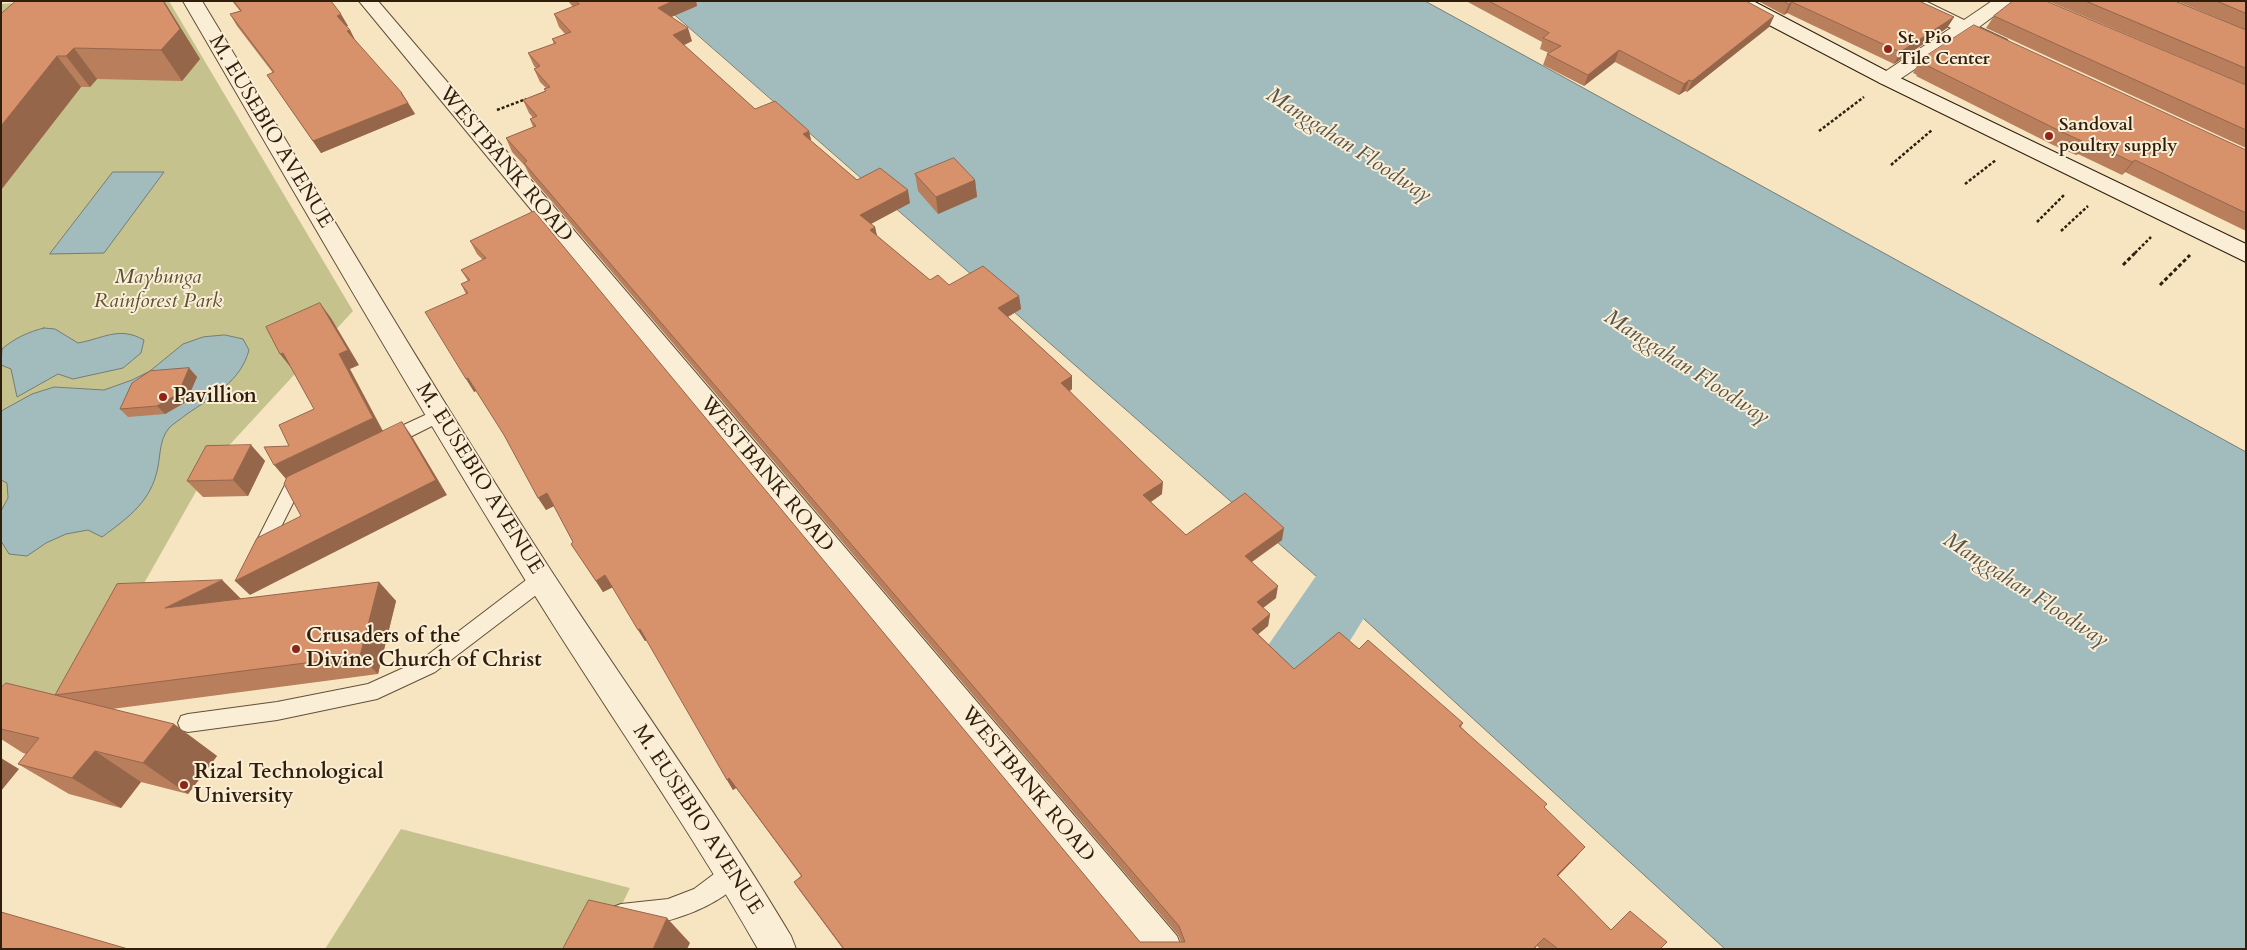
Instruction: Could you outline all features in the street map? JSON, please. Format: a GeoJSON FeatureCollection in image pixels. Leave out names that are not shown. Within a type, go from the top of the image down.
{"type":"FeatureCollection","features":[{"type":"Feature","properties":{"kind":"street","name":"M. EUSEBIO AVENUE"},"geometry":{"type":"LineString","coordinates":[[192,1],[438,415],[541,580],[734,873],[778,949]]}},
{"type":"Feature","properties":{"kind":"street","name":"WESTBANK ROAD"},"geometry":{"type":"LineString","coordinates":[[368,1],[1164,949]]}},
{"type":"Feature","properties":{"kind":"street"},"geometry":{"type":"LineString","coordinates":[[1738,1],[1953,112],[2246,254]]}},
{"type":"Feature","properties":{"kind":"street"},"geometry":{"type":"LineString","coordinates":[[1909,1],[2020,53]]}},
{"type":"Feature","properties":{"kind":"street"},"geometry":{"type":"LineString","coordinates":[[1887,79],[2005,1]]}},
{"type":"Feature","properties":{"kind":"lane"},"geometry":{"type":"LineString","coordinates":[[370,448],[438,415]]}},
{"type":"Feature","properties":{"kind":"lane"},"geometry":{"type":"LineString","coordinates":[[254,564],[293,486],[318,474]]}},
{"type":"Feature","properties":{"kind":"lane"},"geometry":{"type":"LineString","coordinates":[[188,723],[277,711],[370,693],[428,666],[541,580]]}},
{"type":"Feature","properties":{"kind":"lane"},"geometry":{"type":"LineString","coordinates":[[621,915],[668,910],[701,898],[734,873]]}},
{"type":"Feature","properties":{"kind":"path"},"geometry":{"type":"LineString","coordinates":[[1819,131],[1887,79]]}},
{"type":"Feature","properties":{"kind":"path"},"geometry":{"type":"LineString","coordinates":[[468,121],[531,97]]}},
{"type":"Feature","properties":{"kind":"path"},"geometry":{"type":"LineString","coordinates":[[1890,165],[1953,112]]}},
{"type":"Feature","properties":{"kind":"path"},"geometry":{"type":"LineString","coordinates":[[1965,184],[2018,143]]}},
{"type":"Feature","properties":{"kind":"path"},"geometry":{"type":"LineString","coordinates":[[2037,222],[2084,175]]}},
{"type":"Feature","properties":{"kind":"path"},"geometry":{"type":"LineString","coordinates":[[2061,231],[2108,186]]}},
{"type":"Feature","properties":{"kind":"path"},"geometry":{"type":"LineString","coordinates":[[2123,265],[2171,217]]}},
{"type":"Feature","properties":{"kind":"path"},"geometry":{"type":"LineString","coordinates":[[2160,285],[2210,236]]}},
{"type":"Feature","properties":{"kind":"green space","name":"Maybunga Rainforest Park"},"geometry":{"type":"Polygon","coordinates":[[[43,1],[169,1],[353,311],[211,465],[70,714],[1,699],[1,4],[43,1]]]}},
{"type":"Feature","properties":{"kind":"green space"},"geometry":{"type":"Polygon","coordinates":[[[401,829],[630,888],[600,949],[325,949],[401,829]]]}},
{"type":"Feature","properties":{"kind":"water","name":"Manggahan Floodway"},"geometry":{"type":"Polygon","coordinates":[[[659,1],[1425,1],[2246,452],[2246,949],[1725,949],[1340,597],[659,1]]]}},
{"type":"Feature","properties":{"kind":"water"},"geometry":{"type":"Polygon","coordinates":[[[113,172],[164,172],[104,253],[50,254],[113,172]]]}},
{"type":"Feature","properties":{"kind":"water"},"geometry":{"type":"Polygon","coordinates":[[[44,328],[55,329],[78,343],[119,333],[144,340],[141,353],[123,368],[73,379],[58,374],[17,397],[11,369],[1,365],[2,349],[22,336],[44,328]]]}},
{"type":"Feature","properties":{"kind":"water"},"geometry":{"type":"Polygon","coordinates":[[[225,335],[243,339],[249,350],[245,361],[239,371],[224,387],[165,433],[158,469],[152,485],[135,510],[102,537],[88,530],[66,534],[46,543],[27,556],[9,554],[1,541],[1,511],[8,498],[7,483],[1,480],[1,412],[32,394],[54,387],[104,390],[150,371],[183,344],[203,337],[225,335]]]}},
{"type":"Feature","properties":{"kind":"building"},"geometry":{"type":"Polygon","coordinates":[[[16,1],[163,1],[180,29],[161,50],[74,48],[66,56],[57,56],[1,126],[1,14],[16,1]]]}},
{"type":"Feature","properties":{"kind":"building"},"geometry":{"type":"Polygon","coordinates":[[[234,1],[331,1],[341,14],[337,16],[350,30],[347,31],[402,93],[408,103],[313,141],[267,75],[274,72],[230,14],[241,11],[234,1]]]}},
{"type":"Feature","properties":{"kind":"building"},"geometry":{"type":"Polygon","coordinates":[[[576,1],[673,1],[658,8],[688,28],[673,35],[755,109],[775,101],[809,131],[803,134],[857,180],[880,168],[908,190],[860,215],[875,227],[870,230],[930,280],[938,275],[949,285],[983,266],[1019,296],[998,308],[1072,376],[1061,383],[1163,482],[1143,495],[1186,535],[1245,493],[1284,528],[1245,556],[1278,586],[1257,602],[1270,614],[1252,629],[1294,669],[1339,632],[1359,649],[1368,640],[1463,723],[1459,726],[1547,804],[1544,807],[1585,847],[1557,875],[1611,930],[1630,911],[1667,942],[1660,949],[1558,949],[1544,938],[1533,949],[844,949],[794,882],[802,876],[729,778],[727,780],[640,629],[638,630],[605,575],[596,581],[571,544],[573,542],[547,493],[538,498],[504,435],[468,378],[466,379],[425,312],[468,293],[461,284],[470,280],[461,270],[486,258],[470,241],[534,211],[1140,942],[1185,942],[1179,926],[524,163],[527,161],[506,138],[536,126],[530,119],[537,116],[523,100],[546,91],[544,89],[550,87],[534,69],[540,66],[528,53],[556,43],[552,39],[571,32],[554,14],[579,4],[576,1]]]}},
{"type":"Feature","properties":{"kind":"building"},"geometry":{"type":"Polygon","coordinates":[[[1489,1],[1746,1],[1774,16],[1692,81],[1689,80],[1684,84],[1619,50],[1588,75],[1547,54],[1561,46],[1543,38],[1549,33],[1489,1]]]}},
{"type":"Feature","properties":{"kind":"building"},"geometry":{"type":"Polygon","coordinates":[[[1784,1],[1919,1],[1954,17],[1900,52],[1792,2],[1789,4],[1784,1]]]}},
{"type":"Feature","properties":{"kind":"building"},"geometry":{"type":"Polygon","coordinates":[[[2013,1],[2046,1],[2246,85],[2246,130],[1994,16],[2013,1]]]}},
{"type":"Feature","properties":{"kind":"building"},"geometry":{"type":"Polygon","coordinates":[[[2086,1],[2175,1],[2246,30],[2246,68],[2086,1]]]}},
{"type":"Feature","properties":{"kind":"building"},"geometry":{"type":"Polygon","coordinates":[[[2217,1],[2246,1],[2246,13],[2217,1]]]}},
{"type":"Feature","properties":{"kind":"building"},"geometry":{"type":"Polygon","coordinates":[[[1974,25],[2246,150],[2246,213],[2135,160],[2132,162],[2088,141],[2086,143],[2062,132],[1924,64],[1926,62],[1920,60],[1974,25]]]}},
{"type":"Feature","properties":{"kind":"building"},"geometry":{"type":"Polygon","coordinates":[[[954,158],[975,180],[936,197],[915,174],[954,158]]]}},
{"type":"Feature","properties":{"kind":"building"},"geometry":{"type":"Polygon","coordinates":[[[320,303],[348,350],[339,354],[373,418],[274,465],[264,447],[289,446],[279,425],[314,409],[283,353],[280,354],[266,327],[320,303]]]}},
{"type":"Feature","properties":{"kind":"building"},"geometry":{"type":"Polygon","coordinates":[[[189,368],[178,394],[157,406],[120,409],[132,383],[150,371],[189,368]]]}},
{"type":"Feature","properties":{"kind":"building"},"geometry":{"type":"Polygon","coordinates":[[[402,422],[436,480],[235,581],[257,538],[301,516],[284,484],[287,477],[402,422]]]}},
{"type":"Feature","properties":{"kind":"building"},"geometry":{"type":"Polygon","coordinates":[[[251,445],[233,480],[187,481],[206,446],[251,445]]]}},
{"type":"Feature","properties":{"kind":"building"},"geometry":{"type":"Polygon","coordinates":[[[222,580],[165,608],[379,582],[360,656],[55,695],[117,584],[222,580]]]}},
{"type":"Feature","properties":{"kind":"building"},"geometry":{"type":"Polygon","coordinates":[[[6,683],[174,724],[143,763],[95,751],[72,778],[18,764],[39,738],[1,729],[1,688],[6,683]]]}},
{"type":"Feature","properties":{"kind":"building"},"geometry":{"type":"Polygon","coordinates":[[[589,900],[667,918],[653,949],[563,949],[589,900]]]}},
{"type":"Feature","properties":{"kind":"building"},"geometry":{"type":"Polygon","coordinates":[[[1,912],[128,949],[1,949],[1,912]]]}},
{"type":"Feature","properties":{"kind":"waterway"},"geometry":{"type":"LineString","coordinates":[[1284,736],[1299,723],[1277,693],[1340,597]]}},
{"type":"Feature","properties":{"kind":"place","name":"St. Pio Tile Center"},"geometry":{"type":"Point","coordinates":[1888,49]}},
{"type":"Feature","properties":{"kind":"place","name":"Sandoval poultry supply"},"geometry":{"type":"Point","coordinates":[2049,136]}},
{"type":"Feature","properties":{"kind":"place","name":"Pavillion"},"geometry":{"type":"Point","coordinates":[163,397]}},
{"type":"Feature","properties":{"kind":"place","name":"Crusaders of the Divine Church of Christ"},"geometry":{"type":"Point","coordinates":[296,649]}},
{"type":"Feature","properties":{"kind":"place","name":"Rizal Technological University"},"geometry":{"type":"Point","coordinates":[184,785]}}]}
